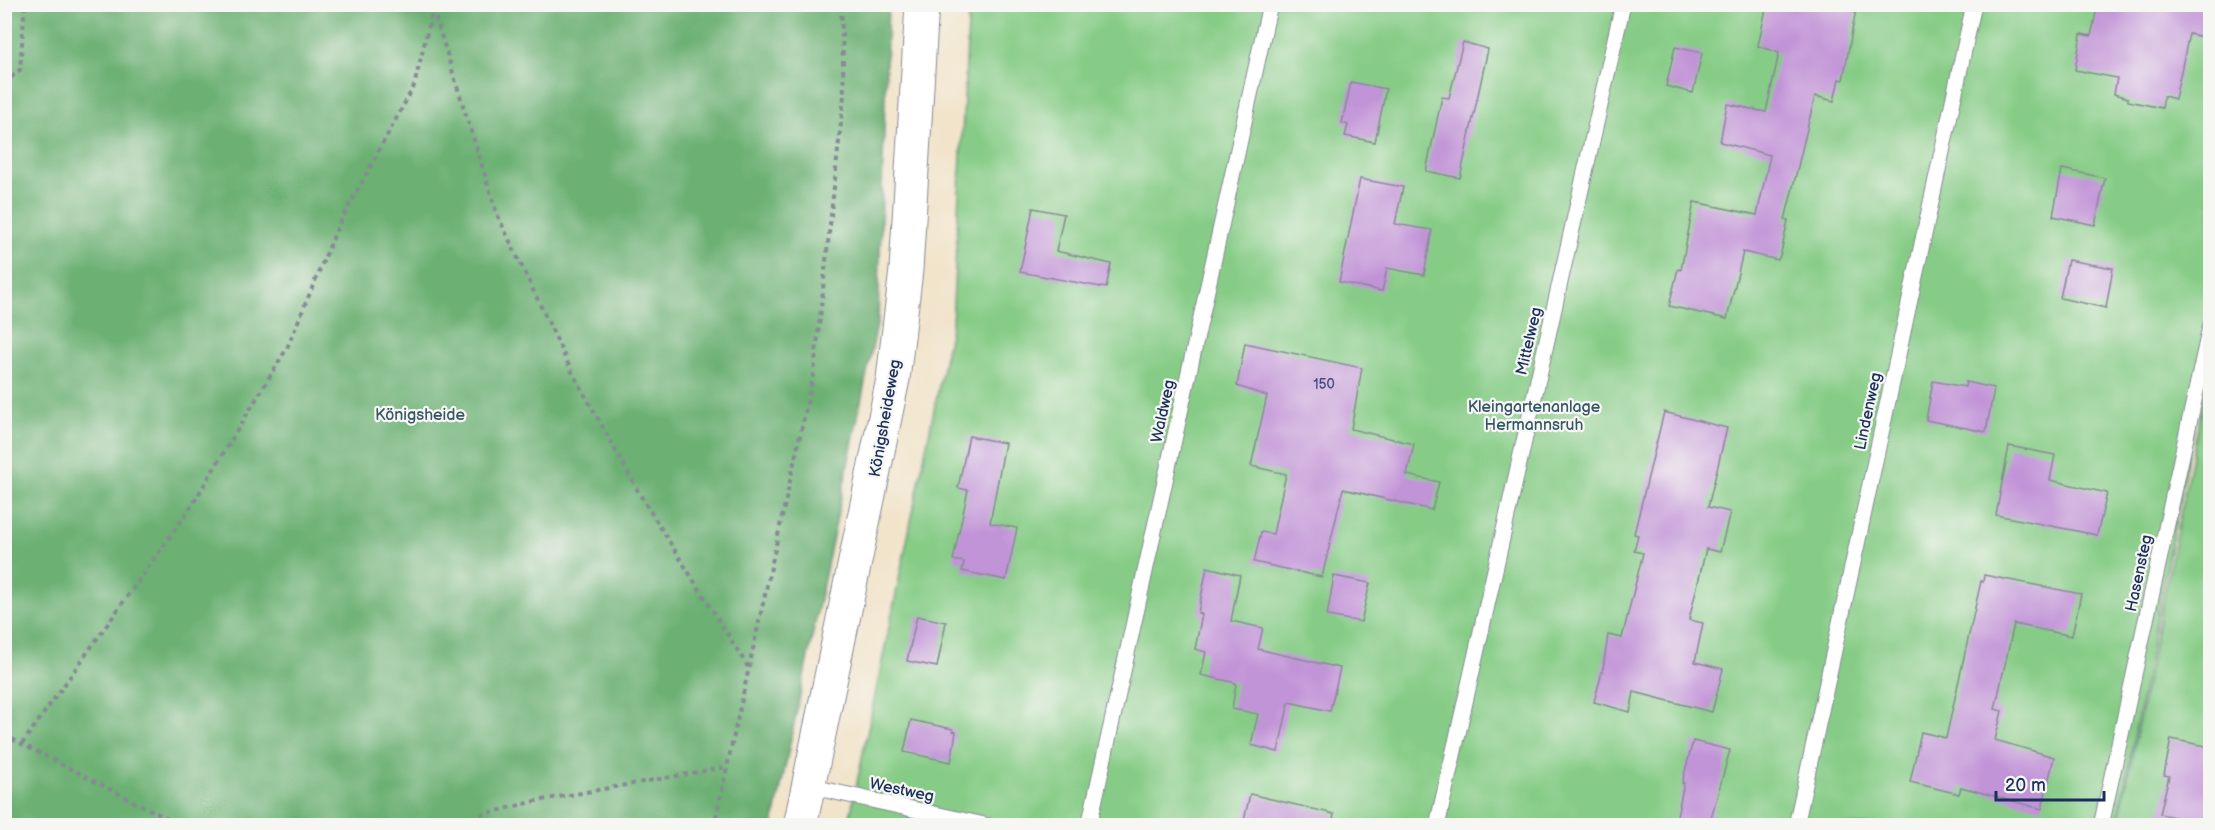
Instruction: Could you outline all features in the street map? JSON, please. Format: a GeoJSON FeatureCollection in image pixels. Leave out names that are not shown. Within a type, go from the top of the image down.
{"type":"FeatureCollection","features":[{"type":"Feature","properties":{"kind":"street","name":"Königsheideweg"},"geometry":{"type":"LineString","coordinates":[[800,825],[893,379],[906,270],[921,4]]}},
{"type":"Feature","properties":{"kind":"lane","name":"Waldweg"},"geometry":{"type":"LineString","coordinates":[[1089,825],[1270,4]]}},
{"type":"Feature","properties":{"kind":"lane","name":"Mittelweg"},"geometry":{"type":"LineString","coordinates":[[1437,825],[1623,4]]}},
{"type":"Feature","properties":{"kind":"lane","name":"Lindenweg"},"geometry":{"type":"LineString","coordinates":[[1796,825],[1974,4]]}},
{"type":"Feature","properties":{"kind":"lane","name":"Hasensteg"},"geometry":{"type":"LineString","coordinates":[[2101,825],[2211,327]]}},
{"type":"Feature","properties":{"kind":"lane","name":"Westweg"},"geometry":{"type":"LineString","coordinates":[[808,786],[989,825]]}},
{"type":"Feature","properties":{"kind":"path"},"geometry":{"type":"LineString","coordinates":[[4,83],[20,70],[26,4]]}},
{"type":"Feature","properties":{"kind":"path"},"geometry":{"type":"LineString","coordinates":[[714,825],[814,372],[844,95],[841,4]]}},
{"type":"Feature","properties":{"kind":"path"},"geometry":{"type":"LineString","coordinates":[[434,6],[497,214],[561,349],[642,498],[748,668]]}},
{"type":"Feature","properties":{"kind":"path"},"geometry":{"type":"LineString","coordinates":[[22,744],[189,510],[287,348],[338,226],[414,86],[434,6]]}},
{"type":"Feature","properties":{"kind":"path"},"geometry":{"type":"LineString","coordinates":[[4,735],[182,825]]}},
{"type":"Feature","properties":{"kind":"path"},"geometry":{"type":"LineString","coordinates":[[437,825],[536,801],[727,767]]}},
{"type":"Feature","properties":{"kind":"green space","name":"Königsheide"},"geometry":{"type":"Polygon","coordinates":[[[5,4],[888,5],[878,320],[773,825],[5,825],[5,4]]]}},
{"type":"Feature","properties":{"kind":"green space","name":"Kleingartenanlage Hermannsruh"},"geometry":{"type":"Polygon","coordinates":[[[969,5],[2210,5],[2210,341],[2117,825],[848,826],[952,323],[969,5]]]}},
{"type":"Feature","properties":{"kind":"green space"},"geometry":{"type":"Polygon","coordinates":[[[2210,365],[2210,825],[2118,826],[2210,365]]]}},
{"type":"Feature","properties":{"kind":"building"},"geometry":{"type":"Polygon","coordinates":[[[1767,4],[1857,4],[1843,80],[1839,79],[1834,101],[1815,96],[1785,220],[1788,220],[1781,253],[1778,260],[1743,252],[1727,319],[1669,306],[1678,269],[1681,270],[1694,202],[1757,215],[1770,155],[1720,142],[1727,104],[1766,112],[1779,53],[1758,46],[1767,4]]]}},
{"type":"Feature","properties":{"kind":"building"},"geometry":{"type":"Polygon","coordinates":[[[2098,4],[2211,4],[2211,39],[2189,34],[2175,99],[2164,96],[2162,108],[2128,101],[2128,98],[2114,94],[2117,78],[2075,70],[2081,34],[2091,36],[2098,4]]]}},
{"type":"Feature","properties":{"kind":"building"},"geometry":{"type":"Polygon","coordinates":[[[1463,42],[1488,49],[1460,178],[1426,171],[1442,97],[1449,98],[1463,42]]]}},
{"type":"Feature","properties":{"kind":"building"},"geometry":{"type":"Polygon","coordinates":[[[1675,47],[1702,53],[1693,93],[1666,86],[1675,47]]]}},
{"type":"Feature","properties":{"kind":"building"},"geometry":{"type":"Polygon","coordinates":[[[1351,82],[1386,89],[1375,142],[1345,136],[1348,125],[1342,123],[1351,82]]]}},
{"type":"Feature","properties":{"kind":"building"},"geometry":{"type":"Polygon","coordinates":[[[2062,169],[2105,178],[2095,225],[2053,216],[2062,169]]]}},
{"type":"Feature","properties":{"kind":"building"},"geometry":{"type":"Polygon","coordinates":[[[1360,179],[1403,187],[1395,224],[1432,230],[1424,275],[1387,268],[1382,291],[1339,282],[1360,179]]]}},
{"type":"Feature","properties":{"kind":"building"},"geometry":{"type":"Polygon","coordinates":[[[1033,208],[1064,214],[1056,251],[1111,264],[1106,288],[1020,272],[1033,208]]]}},
{"type":"Feature","properties":{"kind":"building"},"geometry":{"type":"Polygon","coordinates":[[[2068,260],[2113,268],[2106,308],[2060,298],[2068,260]]]}},
{"type":"Feature","properties":{"kind":"building"},"geometry":{"type":"Polygon","coordinates":[[[1245,343],[1362,368],[1351,429],[1414,444],[1407,475],[1439,482],[1432,510],[1343,489],[1322,577],[1254,562],[1261,532],[1273,534],[1286,474],[1251,466],[1267,396],[1237,386],[1245,343]]]}},
{"type":"Feature","properties":{"kind":"building"},"geometry":{"type":"Polygon","coordinates":[[[1933,381],[1965,387],[1966,382],[1994,388],[1986,432],[1926,420],[1933,381]]]}},
{"type":"Feature","properties":{"kind":"building"},"geometry":{"type":"Polygon","coordinates":[[[1664,412],[1727,428],[1708,507],[1730,512],[1720,552],[1706,549],[1689,620],[1703,623],[1695,662],[1723,669],[1712,712],[1634,692],[1630,712],[1594,702],[1603,668],[1608,635],[1622,638],[1643,553],[1634,551],[1638,535],[1634,534],[1664,412]]]}},
{"type":"Feature","properties":{"kind":"building"},"geometry":{"type":"Polygon","coordinates":[[[969,436],[1005,443],[990,523],[1017,528],[1006,580],[962,571],[964,562],[953,560],[968,490],[958,488],[969,436]]]}},
{"type":"Feature","properties":{"kind":"building"},"geometry":{"type":"Polygon","coordinates":[[[2009,446],[2055,455],[2050,480],[2107,493],[2097,535],[1996,515],[2009,446]]]}},
{"type":"Feature","properties":{"kind":"building"},"geometry":{"type":"Polygon","coordinates":[[[1207,567],[1240,575],[1231,621],[1263,628],[1258,649],[1340,668],[1330,711],[1289,702],[1278,752],[1251,745],[1258,714],[1232,709],[1236,683],[1201,675],[1206,652],[1195,649],[1202,614],[1198,613],[1207,567]]]}},
{"type":"Feature","properties":{"kind":"building"},"geometry":{"type":"Polygon","coordinates":[[[1984,575],[2081,594],[2072,636],[2014,624],[1995,709],[2002,711],[1995,740],[2054,757],[2042,809],[1961,787],[1959,794],[1910,782],[1921,732],[1946,738],[1984,575]]]}},
{"type":"Feature","properties":{"kind":"building"},"geometry":{"type":"Polygon","coordinates":[[[1334,576],[1370,583],[1361,622],[1327,616],[1334,576]]]}},
{"type":"Feature","properties":{"kind":"building"},"geometry":{"type":"Polygon","coordinates":[[[917,616],[946,622],[937,667],[907,661],[917,616]]]}},
{"type":"Feature","properties":{"kind":"building"},"geometry":{"type":"Polygon","coordinates":[[[911,720],[953,729],[956,732],[951,762],[904,752],[911,720]]]}},
{"type":"Feature","properties":{"kind":"building"},"geometry":{"type":"Polygon","coordinates":[[[2171,739],[2211,747],[2211,825],[2160,814],[2169,776],[2164,775],[2171,739]]]}},
{"type":"Feature","properties":{"kind":"building"},"geometry":{"type":"Polygon","coordinates":[[[1693,741],[1730,750],[1709,825],[1675,825],[1684,783],[1682,783],[1693,741]]]}},
{"type":"Feature","properties":{"kind":"building"},"geometry":{"type":"Polygon","coordinates":[[[1250,794],[1334,814],[1332,825],[1243,825],[1250,794]]]}}]}
